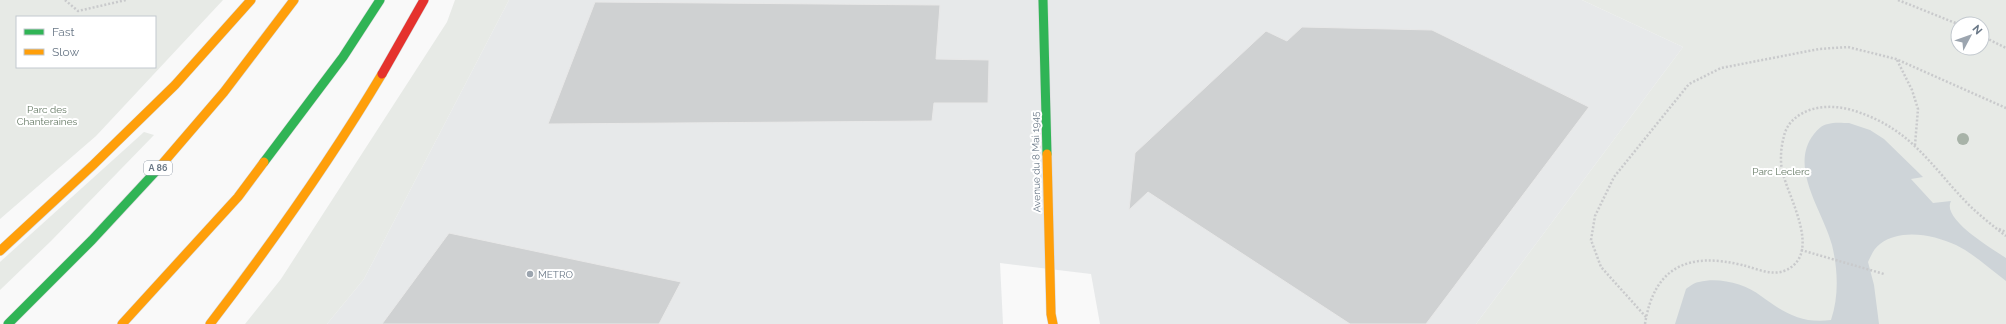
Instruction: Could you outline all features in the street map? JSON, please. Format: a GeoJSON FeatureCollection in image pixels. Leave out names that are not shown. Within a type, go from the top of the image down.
{"type":"FeatureCollection","features":[{"type":"Feature","properties":{"kind":"main road"},"geometry":{"type":"LineString","coordinates":[[0,251],[93,166],[175,85],[251,0]]}},
{"type":"Feature","properties":{"kind":"main road","name":"A 86"},"geometry":{"type":"LineString","coordinates":[[8,324],[52,281],[146,182],[224,92],[294,0]]}},
{"type":"Feature","properties":{"kind":"main road"},"geometry":{"type":"LineString","coordinates":[[122,324],[238,197],[343,57],[380,0]]}},
{"type":"Feature","properties":{"kind":"main road"},"geometry":{"type":"LineString","coordinates":[[210,324],[254,270],[332,156],[394,56],[424,0]]}},
{"type":"Feature","properties":{"kind":"main road","name":"Avenue du 8 Mai 1945"},"geometry":{"type":"LineString","coordinates":[[1043,0],[1050,314],[1053,324]]}},
{"type":"Feature","properties":{"kind":"path"},"geometry":{"type":"LineString","coordinates":[[65,0],[78,11],[126,0]]}},
{"type":"Feature","properties":{"kind":"path"},"geometry":{"type":"LineString","coordinates":[[1898,0],[1950,21]]}},
{"type":"Feature","properties":{"kind":"path"},"geometry":{"type":"LineString","coordinates":[[1990,40],[2006,48]]}},
{"type":"Feature","properties":{"kind":"path"},"geometry":{"type":"LineString","coordinates":[[1646,317],[1601,267],[1591,240],[1595,216],[1614,177],[1689,84],[1721,68],[1819,49],[1848,47],[1896,59],[2006,108]]}},
{"type":"Feature","properties":{"kind":"path"},"geometry":{"type":"LineString","coordinates":[[1896,59],[1912,90],[1918,109],[1915,145]]}},
{"type":"Feature","properties":{"kind":"path"},"geometry":{"type":"LineString","coordinates":[[1645,324],[1646,317],[1656,290],[1664,276],[1693,260],[1711,259],[1779,272],[1793,266],[1800,258],[1802,240],[1799,218],[1782,169],[1781,151],[1784,134],[1790,121],[1802,112],[1817,108],[1833,107],[1856,111],[1875,118],[1897,130],[1925,154],[1972,207],[2006,236]]}},
{"type":"Feature","properties":{"kind":"path"},"geometry":{"type":"LineString","coordinates":[[1997,229],[2006,232]]}},
{"type":"Feature","properties":{"kind":"path"},"geometry":{"type":"LineString","coordinates":[[1801,250],[1884,274]]}},
{"type":"Feature","properties":{"kind":"shaded area"},"geometry":{"type":"Polygon","coordinates":[[[509,0],[1582,0],[1683,47],[1476,324],[1100,324],[1091,274],[1000,263],[1003,324],[327,324],[364,279],[509,0]]]}},
{"type":"Feature","properties":{"kind":"shaded area"},"geometry":{"type":"Polygon","coordinates":[[[1830,123],[1849,123],[1870,130],[1884,139],[1923,177],[1911,179],[1933,203],[1951,201],[1950,208],[1961,225],[1980,241],[2006,258],[2006,281],[1976,257],[1947,241],[1928,236],[1898,236],[1888,239],[1880,244],[1874,250],[1868,262],[1874,285],[1879,324],[1675,324],[1686,289],[1697,282],[1715,280],[1748,288],[1793,316],[1810,320],[1831,320],[1834,311],[1837,283],[1834,254],[1828,232],[1810,189],[1806,175],[1805,160],[1807,147],[1814,134],[1820,128],[1830,123]]]}},
{"type":"Feature","properties":{"kind":"green space","name":"Parc des Chanteraines"},"geometry":{"type":"Polygon","coordinates":[[[0,0],[223,0],[96,136],[0,219],[0,0]]]}},
{"type":"Feature","properties":{"kind":"green space"},"geometry":{"type":"Polygon","coordinates":[[[455,0],[509,0],[364,279],[327,324],[245,324],[281,279],[447,22],[455,0]]]}},
{"type":"Feature","properties":{"kind":"green space","name":"Parc Leclerc"},"geometry":{"type":"Polygon","coordinates":[[[1582,0],[2006,0],[2006,324],[1476,324],[1683,47],[1582,0]]]}},
{"type":"Feature","properties":{"kind":"green space"},"geometry":{"type":"Polygon","coordinates":[[[144,132],[154,135],[51,241],[0,290],[0,262],[144,132]]]}},
{"type":"Feature","properties":{"kind":"building"},"geometry":{"type":"Polygon","coordinates":[[[595,2],[940,5],[936,59],[989,60],[988,103],[934,103],[932,121],[548,124],[595,2]]]}},
{"type":"Feature","properties":{"kind":"building"},"geometry":{"type":"Polygon","coordinates":[[[1302,27],[1432,30],[1589,107],[1426,324],[1350,324],[1148,192],[1129,210],[1135,153],[1266,31],[1287,41],[1302,27]]]}},
{"type":"Feature","properties":{"kind":"building","name":"METRO"},"geometry":{"type":"Polygon","coordinates":[[[449,233],[681,282],[659,324],[382,324],[449,233]]]}},
{"type":"Feature","properties":{"kind":"traffic: fast"},"geometry":{"type":"LineString","coordinates":[[264,162],[343,57],[380,0]]}},
{"type":"Feature","properties":{"kind":"traffic: fast"},"geometry":{"type":"LineString","coordinates":[[1043,0],[1047,154]]}},
{"type":"Feature","properties":{"kind":"traffic: fast"},"geometry":{"type":"LineString","coordinates":[[8,324],[92,240],[157,170]]}},
{"type":"Feature","properties":{"kind":"traffic: slow"},"geometry":{"type":"LineString","coordinates":[[0,251],[93,165],[175,85],[251,0]]}},
{"type":"Feature","properties":{"kind":"traffic: slow"},"geometry":{"type":"LineString","coordinates":[[157,170],[224,92],[294,0]]}},
{"type":"Feature","properties":{"kind":"traffic: slow"},"geometry":{"type":"LineString","coordinates":[[210,324],[256,264],[322,171],[363,107],[382,74]]}},
{"type":"Feature","properties":{"kind":"traffic: slow"},"geometry":{"type":"LineString","coordinates":[[1047,154],[1051,314],[1053,324]]}},
{"type":"Feature","properties":{"kind":"traffic: slow"},"geometry":{"type":"LineString","coordinates":[[122,324],[238,197],[264,162]]}},
{"type":"Feature","properties":{"kind":"traffic: jam"},"geometry":{"type":"LineString","coordinates":[[382,74],[424,0]]}},
{"type":"Feature","properties":{"kind":"place","name":"METRO"},"geometry":{"type":"Point","coordinates":[530,274]}}]}
